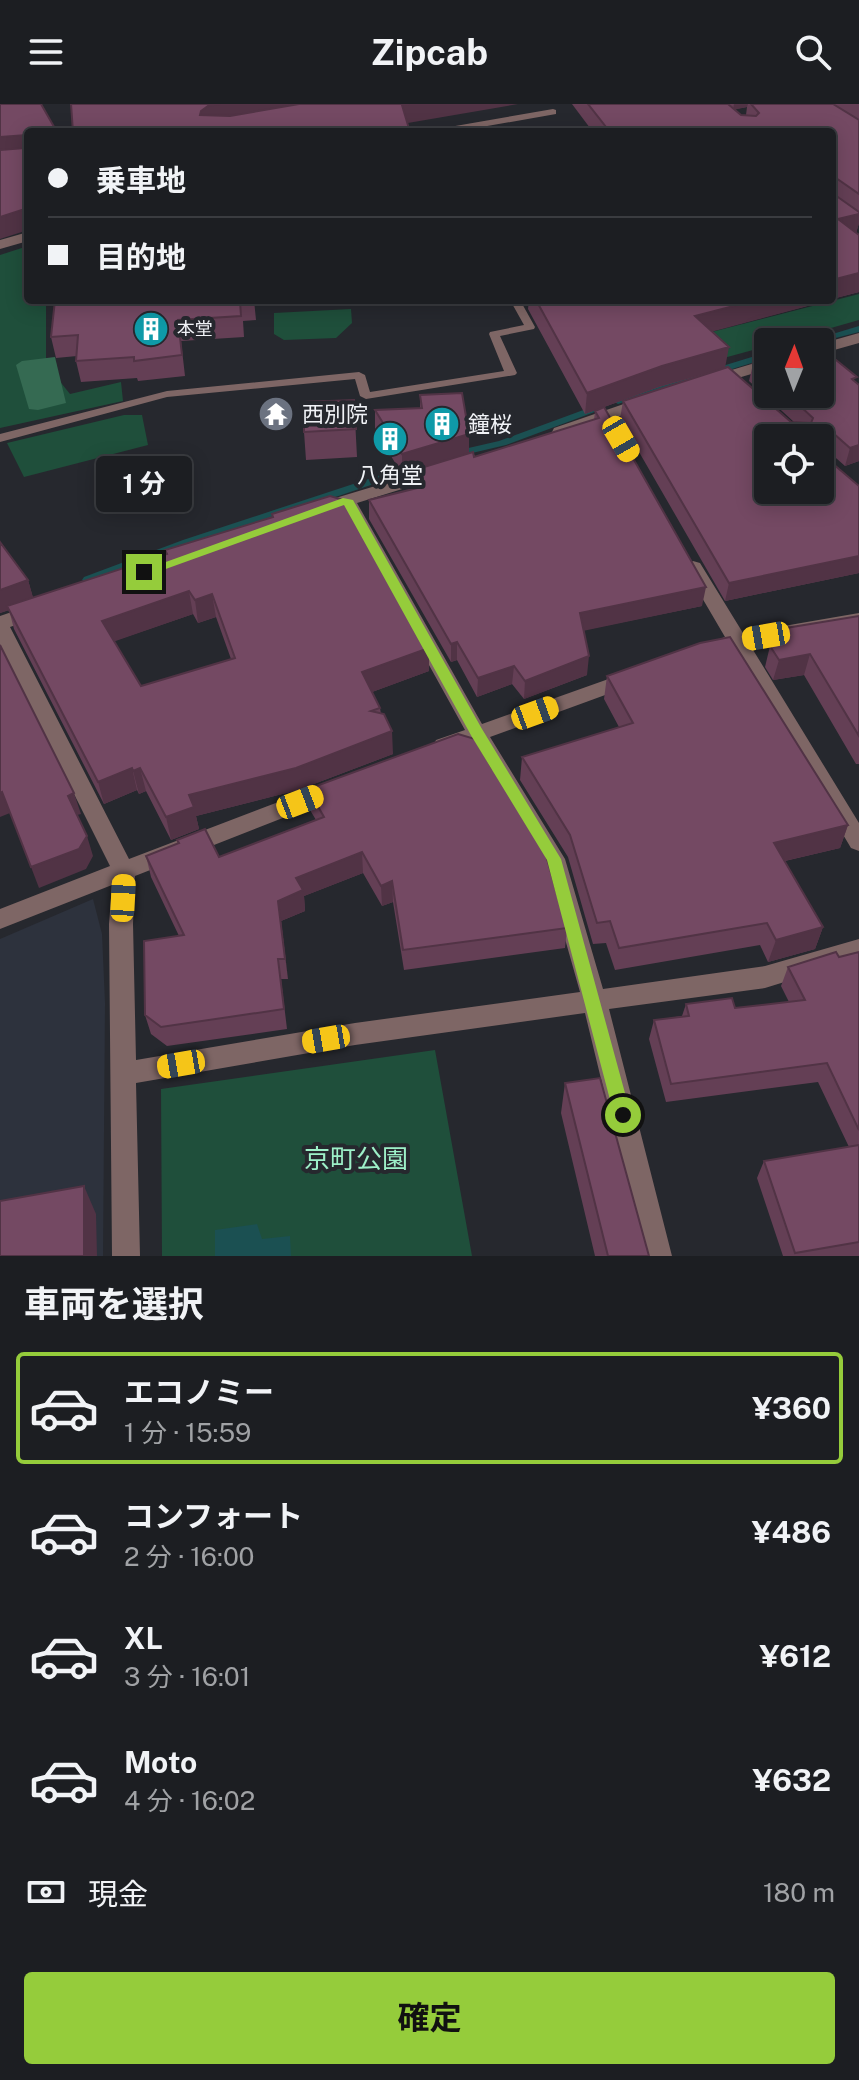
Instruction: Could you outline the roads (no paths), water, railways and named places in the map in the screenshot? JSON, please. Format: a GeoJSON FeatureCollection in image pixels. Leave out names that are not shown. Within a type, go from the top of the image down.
{"type":"FeatureCollection","features":[{"type":"Feature","properties":{"kind":"street"},"geometry":{"type":"LineString","coordinates":[[0,245],[24,237]]}},
{"type":"Feature","properties":{"kind":"street"},"geometry":{"type":"LineString","coordinates":[[834,345],[859,338]]}},
{"type":"Feature","properties":{"kind":"street"},"geometry":{"type":"LineString","coordinates":[[691,386],[734,381],[754,371]]}},
{"type":"Feature","properties":{"kind":"street"},"geometry":{"type":"LineString","coordinates":[[544,438],[610,421],[666,393]]}},
{"type":"Feature","properties":{"kind":"street"},"geometry":{"type":"LineString","coordinates":[[318,510],[452,468]]}},
{"type":"Feature","properties":{"kind":"street"},"geometry":{"type":"LineString","coordinates":[[347,500],[477,733],[554,859],[595,1002],[658,1256]]}},
{"type":"Feature","properties":{"kind":"street"},"geometry":{"type":"LineString","coordinates":[[682,548],[735,641],[859,842]]}},
{"type":"Feature","properties":{"kind":"street"},"geometry":{"type":"LineString","coordinates":[[58,603],[0,625],[124,871],[126,1256]]}},
{"type":"Feature","properties":{"kind":"street"},"geometry":{"type":"LineString","coordinates":[[692,657],[735,641],[859,620]]}},
{"type":"Feature","properties":{"kind":"street"},"geometry":{"type":"LineString","coordinates":[[418,756],[649,672]]}},
{"type":"Feature","properties":{"kind":"street"},"geometry":{"type":"LineString","coordinates":[[0,919],[345,785]]}},
{"type":"Feature","properties":{"kind":"street"},"geometry":{"type":"LineString","coordinates":[[123,1074],[355,1034],[765,977],[859,949]]}},
{"type":"Feature","properties":{"kind":"lane"},"geometry":{"type":"LineString","coordinates":[[461,128],[553,112]]}},
{"type":"Feature","properties":{"kind":"lane"},"geometry":{"type":"LineString","coordinates":[[0,438],[167,394],[359,375],[366,396],[511,373],[494,334],[530,327],[517,304]]}},
{"type":"Feature","properties":{"kind":"water"},"geometry":{"type":"Polygon","coordinates":[[[257,1224],[262,1239],[290,1236],[291,1256],[215,1256],[215,1230],[257,1224]]]}},
{"type":"Feature","properties":{"kind":"waterway"},"geometry":{"type":"LineString","coordinates":[[834,336],[859,329]]}},
{"type":"Feature","properties":{"kind":"waterway"},"geometry":{"type":"LineString","coordinates":[[618,401],[754,359]]}},
{"type":"Feature","properties":{"kind":"waterway"},"geometry":{"type":"LineString","coordinates":[[455,454],[502,443],[597,408]]}},
{"type":"Feature","properties":{"kind":"waterway"},"geometry":{"type":"LineString","coordinates":[[88,580],[187,543],[414,467]]}},
{"type":"Feature","properties":{"kind":"place","name":"本堂"},"geometry":{"type":"Point","coordinates":[151,329]}},
{"type":"Feature","properties":{"kind":"place","name":"西別院"},"geometry":{"type":"Point","coordinates":[276,414]}},
{"type":"Feature","properties":{"kind":"place","name":"鐘桜"},"geometry":{"type":"Point","coordinates":[442,424]}},
{"type":"Feature","properties":{"kind":"place","name":"八角堂"},"geometry":{"type":"Point","coordinates":[390,439]}},
{"type":"Feature","properties":{"kind":"park label","name":"京町公園"},"geometry":{"type":"Point","coordinates":[356,1159]}}]}
